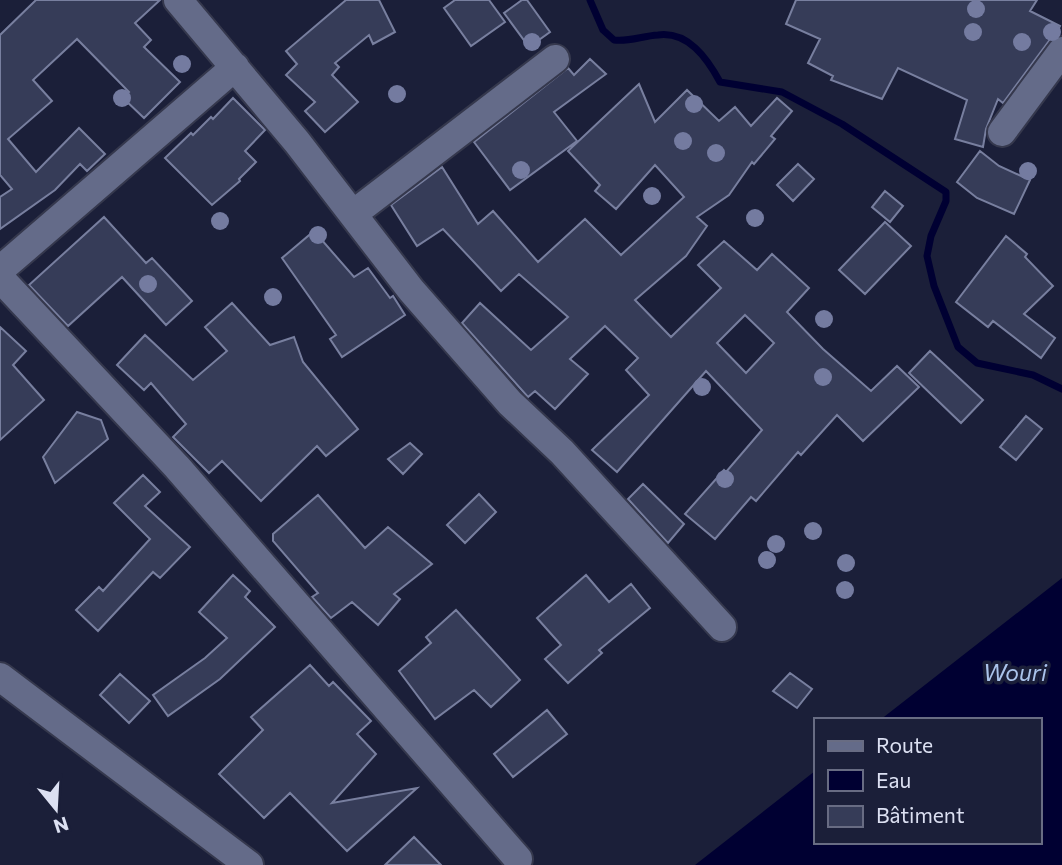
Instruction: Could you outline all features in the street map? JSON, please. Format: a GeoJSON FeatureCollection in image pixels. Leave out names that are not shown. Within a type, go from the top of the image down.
{"type":"FeatureCollection","features":[{"type":"Feature","properties":{"kind":"street"},"geometry":{"type":"LineString","coordinates":[[178,0],[236,67],[411,290],[510,402],[562,452],[722,627]]}},
{"type":"Feature","properties":{"kind":"street"},"geometry":{"type":"LineString","coordinates":[[1002,132],[1062,51]]}},
{"type":"Feature","properties":{"kind":"street"},"geometry":{"type":"LineString","coordinates":[[353,214],[555,59]]}},
{"type":"Feature","properties":{"kind":"street"},"geometry":{"type":"LineString","coordinates":[[0,270],[236,67]]}},
{"type":"Feature","properties":{"kind":"street"},"geometry":{"type":"LineString","coordinates":[[0,278],[177,467],[519,859]]}},
{"type":"Feature","properties":{"kind":"street"},"geometry":{"type":"LineString","coordinates":[[0,677],[249,865]]}},
{"type":"Feature","properties":{"kind":"water","name":"Wouri"},"geometry":{"type":"Polygon","coordinates":[[[1062,578],[1062,865],[695,865],[814,772],[814,844],[1041,844],[1041,718],[883,718],[1062,578]]]}},
{"type":"Feature","properties":{"kind":"building"},"geometry":{"type":"Polygon","coordinates":[[[36,0],[160,0],[135,23],[151,40],[144,47],[180,82],[144,118],[123,98],[129,92],[77,39],[33,80],[52,101],[8,139],[36,172],[79,128],[105,154],[87,171],[80,164],[55,190],[0,229],[0,197],[12,189],[0,175],[0,35],[36,0]]]}},
{"type":"Feature","properties":{"kind":"building"},"geometry":{"type":"Polygon","coordinates":[[[346,0],[379,0],[395,32],[373,44],[369,35],[335,63],[339,67],[332,75],[358,102],[325,132],[305,111],[315,102],[286,75],[297,64],[286,51],[346,0]]]}},
{"type":"Feature","properties":{"kind":"building"},"geometry":{"type":"Polygon","coordinates":[[[455,0],[489,0],[505,22],[471,46],[444,8],[455,0]]]}},
{"type":"Feature","properties":{"kind":"building"},"geometry":{"type":"Polygon","coordinates":[[[522,0],[527,0],[550,32],[529,47],[504,13],[522,0]]]}},
{"type":"Feature","properties":{"kind":"building"},"geometry":{"type":"Polygon","coordinates":[[[796,0],[1037,0],[1030,11],[1060,26],[1003,103],[998,99],[986,129],[983,147],[955,139],[967,100],[898,68],[882,99],[831,80],[833,76],[808,63],[820,39],[786,24],[796,0]]]}},
{"type":"Feature","properties":{"kind":"building"},"geometry":{"type":"Polygon","coordinates":[[[590,59],[606,74],[554,112],[577,141],[510,190],[474,142],[568,68],[574,75],[590,59]]]}},
{"type":"Feature","properties":{"kind":"building"},"geometry":{"type":"Polygon","coordinates":[[[639,84],[655,122],[687,90],[719,121],[735,107],[751,126],[777,98],[792,111],[771,136],[775,139],[754,164],[752,162],[729,195],[697,217],[707,226],[686,256],[635,300],[671,337],[721,288],[698,265],[724,241],[757,270],[772,254],[809,288],[787,312],[823,349],[871,391],[897,366],[919,387],[863,441],[837,415],[801,455],[798,452],[756,501],[751,497],[715,539],[685,514],[762,430],[706,371],[617,472],[592,450],[649,395],[626,370],[638,358],[605,326],[570,359],[588,374],[555,409],[535,391],[528,397],[462,323],[480,303],[531,350],[568,317],[519,274],[501,291],[443,229],[417,246],[391,205],[442,167],[478,224],[493,211],[538,262],[585,219],[621,255],[684,197],[655,165],[616,209],[595,191],[600,185],[568,151],[639,84]],[[745,315],[717,343],[746,373],[774,343],[745,315]]]}},
{"type":"Feature","properties":{"kind":"building"},"geometry":{"type":"Polygon","coordinates":[[[233,98],[265,130],[245,151],[256,162],[240,181],[212,205],[165,158],[191,133],[193,135],[211,117],[213,119],[233,98]]]}},
{"type":"Feature","properties":{"kind":"building"},"geometry":{"type":"Polygon","coordinates":[[[980,151],[999,166],[1030,180],[1014,214],[977,198],[957,182],[980,151]]]}},
{"type":"Feature","properties":{"kind":"building"},"geometry":{"type":"Polygon","coordinates":[[[798,164],[814,179],[793,201],[777,185],[798,164]]]}},
{"type":"Feature","properties":{"kind":"building"},"geometry":{"type":"Polygon","coordinates":[[[885,191],[903,206],[890,222],[872,207],[885,191]]]}},
{"type":"Feature","properties":{"kind":"building"},"geometry":{"type":"Polygon","coordinates":[[[104,217],[146,263],[152,258],[192,301],[166,325],[122,277],[68,326],[29,285],[104,217]]]}},
{"type":"Feature","properties":{"kind":"building"},"geometry":{"type":"Polygon","coordinates":[[[885,222],[911,246],[865,294],[839,270],[885,222]]]}},
{"type":"Feature","properties":{"kind":"building"},"geometry":{"type":"Polygon","coordinates":[[[314,231],[354,277],[368,268],[390,298],[393,296],[405,315],[342,357],[330,339],[336,335],[282,258],[314,231]]]}},
{"type":"Feature","properties":{"kind":"building"},"geometry":{"type":"Polygon","coordinates":[[[1006,236],[1027,254],[1025,257],[1053,286],[1024,314],[1055,338],[1041,358],[993,321],[988,327],[956,302],[1006,236]]]}},
{"type":"Feature","properties":{"kind":"building"},"geometry":{"type":"Polygon","coordinates":[[[232,303],[270,345],[294,337],[303,362],[358,429],[326,456],[317,446],[261,501],[222,461],[209,473],[173,437],[186,424],[151,383],[144,390],[117,365],[145,335],[193,380],[227,351],[205,327],[232,303]]]}},
{"type":"Feature","properties":{"kind":"building"},"geometry":{"type":"Polygon","coordinates":[[[0,327],[26,351],[13,365],[44,400],[0,440],[0,327]]]}},
{"type":"Feature","properties":{"kind":"building"},"geometry":{"type":"Polygon","coordinates":[[[930,351],[983,400],[961,423],[909,373],[930,351]]]}},
{"type":"Feature","properties":{"kind":"building"},"geometry":{"type":"Polygon","coordinates":[[[77,412],[101,420],[108,439],[55,483],[43,457],[77,412]]]}},
{"type":"Feature","properties":{"kind":"building"},"geometry":{"type":"Polygon","coordinates":[[[1026,416],[1042,429],[1016,460],[1000,447],[1026,416]]]}},
{"type":"Feature","properties":{"kind":"building"},"geometry":{"type":"Polygon","coordinates":[[[410,443],[422,454],[403,474],[388,459],[410,443]]]}},
{"type":"Feature","properties":{"kind":"building"},"geometry":{"type":"Polygon","coordinates":[[[143,475],[160,492],[145,506],[190,547],[160,578],[153,572],[98,631],[76,610],[99,587],[103,591],[150,539],[114,503],[143,475]]]}},
{"type":"Feature","properties":{"kind":"building"},"geometry":{"type":"Polygon","coordinates":[[[643,484],[684,524],[668,543],[628,499],[643,484]]]}},
{"type":"Feature","properties":{"kind":"building"},"geometry":{"type":"Polygon","coordinates":[[[479,494],[496,512],[465,543],[447,525],[479,494]]]}},
{"type":"Feature","properties":{"kind":"building"},"geometry":{"type":"Polygon","coordinates":[[[318,495],[365,548],[388,527],[432,564],[394,594],[400,599],[378,625],[352,602],[331,618],[312,597],[318,593],[273,541],[273,534],[318,495]]]}},
{"type":"Feature","properties":{"kind":"building"},"geometry":{"type":"Polygon","coordinates":[[[233,575],[250,591],[245,597],[275,627],[220,679],[168,716],[153,695],[205,658],[227,638],[199,612],[233,575]]]}},
{"type":"Feature","properties":{"kind":"building"},"geometry":{"type":"Polygon","coordinates":[[[586,575],[609,602],[631,584],[650,608],[599,650],[602,653],[568,683],[545,659],[561,645],[537,618],[586,575]]]}},
{"type":"Feature","properties":{"kind":"building"},"geometry":{"type":"Polygon","coordinates":[[[456,610],[520,680],[491,707],[474,690],[435,719],[399,671],[431,643],[426,637],[456,610]]]}},
{"type":"Feature","properties":{"kind":"building"},"geometry":{"type":"Polygon","coordinates":[[[310,665],[329,686],[333,682],[371,721],[357,734],[376,754],[332,803],[417,788],[347,851],[290,793],[264,818],[219,774],[263,730],[251,717],[310,665]]]}},
{"type":"Feature","properties":{"kind":"building"},"geometry":{"type":"Polygon","coordinates":[[[790,673],[812,689],[797,708],[773,691],[790,673]]]}},
{"type":"Feature","properties":{"kind":"building"},"geometry":{"type":"Polygon","coordinates":[[[120,674],[150,701],[129,723],[100,695],[120,674]]]}},
{"type":"Feature","properties":{"kind":"building"},"geometry":{"type":"Polygon","coordinates":[[[547,710],[567,734],[513,777],[494,754],[547,710]]]}},
{"type":"Feature","properties":{"kind":"building"},"geometry":{"type":"Polygon","coordinates":[[[414,837],[441,865],[385,865],[414,837]]]}},
{"type":"Feature","properties":{"kind":"waterway"},"geometry":{"type":"LineString","coordinates":[[590,0],[603,30],[614,40],[658,35],[679,37],[703,56],[720,82],[782,92],[842,124],[946,192],[946,201],[931,236],[927,256],[934,286],[958,347],[977,363],[1033,375],[1062,389]]}}]}
